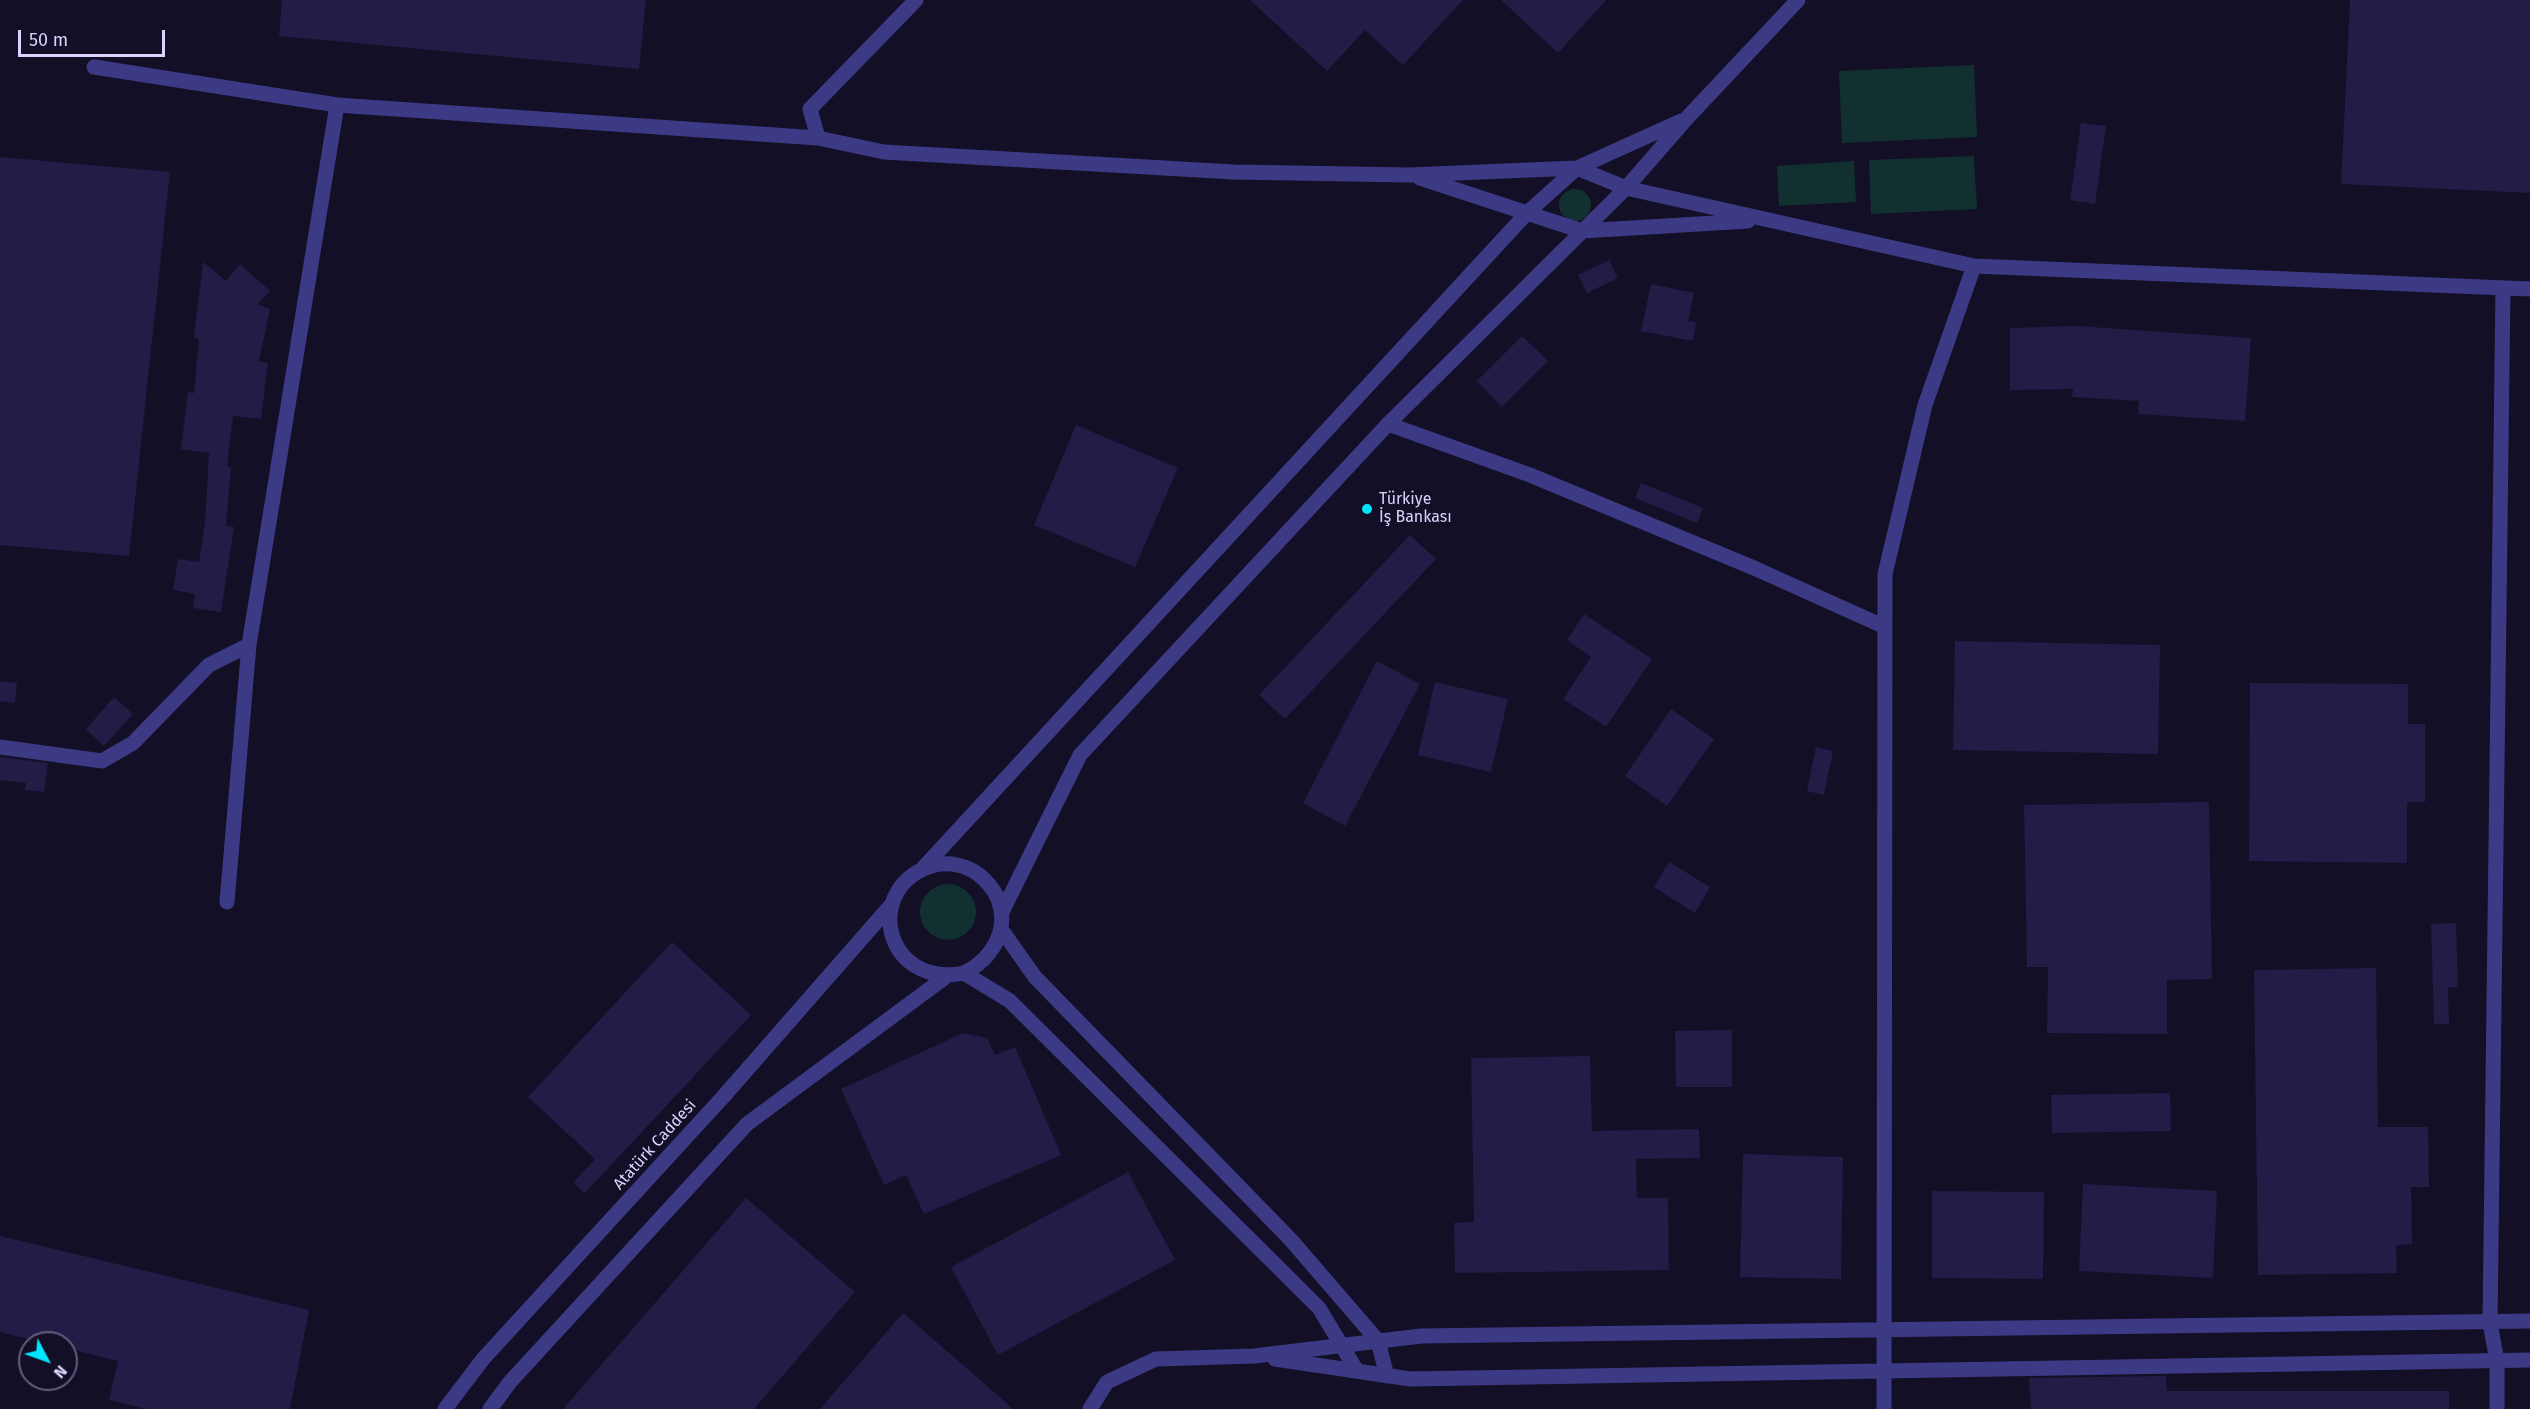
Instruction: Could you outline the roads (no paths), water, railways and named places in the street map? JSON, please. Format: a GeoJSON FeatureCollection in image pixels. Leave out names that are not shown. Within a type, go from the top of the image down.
{"type":"FeatureCollection","features":[{"type":"Feature","properties":{"kind":"street"},"geometry":{"type":"LineString","coordinates":[[819,138],[810,109],[916,0]]}},
{"type":"Feature","properties":{"kind":"street"},"geometry":{"type":"LineString","coordinates":[[1002,912],[1080,755],[1388,424],[1626,188],[1687,118],[1798,0]]}},
{"type":"Feature","properties":{"kind":"street"},"geometry":{"type":"LineString","coordinates":[[94,68],[337,105],[819,138],[884,152],[1234,172],[1409,175],[1577,168],[1626,188],[1974,266],[2530,289]]}},
{"type":"Feature","properties":{"kind":"street"},"geometry":{"type":"LineString","coordinates":[[227,902],[249,645],[337,105]]}},
{"type":"Feature","properties":{"kind":"street"},"geometry":{"type":"LineString","coordinates":[[923,868],[948,864],[973,870],[987,881],[997,896],[1002,912],[1001,929],[996,944],[977,966],[963,973],[947,976],[932,975],[906,960],[891,934],[889,919],[898,889],[909,877],[923,868],[1527,213],[1577,168],[1687,118]]}},
{"type":"Feature","properties":{"kind":"street"},"geometry":{"type":"LineString","coordinates":[[1409,175],[1582,231],[1766,220]]}},
{"type":"Feature","properties":{"kind":"street"},"geometry":{"type":"LineString","coordinates":[[1884,1409],[1885,574],[1925,405],[1974,266]]}},
{"type":"Feature","properties":{"kind":"street"},"geometry":{"type":"LineString","coordinates":[[2497,1409],[2497,1361],[2490,1323],[2503,288]]}},
{"type":"Feature","properties":{"kind":"street"},"geometry":{"type":"LineString","coordinates":[[1388,424],[1530,475],[1754,568],[1885,627]]}},
{"type":"Feature","properties":{"kind":"street"},"geometry":{"type":"LineString","coordinates":[[0,747],[102,761],[133,743],[209,665],[249,645]]}},
{"type":"Feature","properties":{"kind":"street","name":"Atatürk Caddesi"},"geometry":{"type":"LineString","coordinates":[[445,1409],[483,1359],[723,1097],[892,904]]}},
{"type":"Feature","properties":{"kind":"street"},"geometry":{"type":"LineString","coordinates":[[1001,929],[1035,977],[1291,1240],[1378,1341],[1387,1376]]}},
{"type":"Feature","properties":{"kind":"street"},"geometry":{"type":"LineString","coordinates":[[963,973],[1010,1001],[1319,1308],[1357,1371]]}},
{"type":"Feature","properties":{"kind":"street"},"geometry":{"type":"LineString","coordinates":[[490,1409],[510,1382],[747,1124],[947,976]]}},
{"type":"Feature","properties":{"kind":"street"},"geometry":{"type":"LineString","coordinates":[[1090,1409],[1107,1382],[1156,1359],[1254,1356],[1421,1336],[2530,1321]]}},
{"type":"Feature","properties":{"kind":"street"},"geometry":{"type":"LineString","coordinates":[[1254,1356],[1410,1379],[2530,1360]]}},
{"type":"Feature","properties":{"kind":"place","name":"Türkiye İş Bankası"},"geometry":{"type":"Point","coordinates":[1367,509]}}]}
